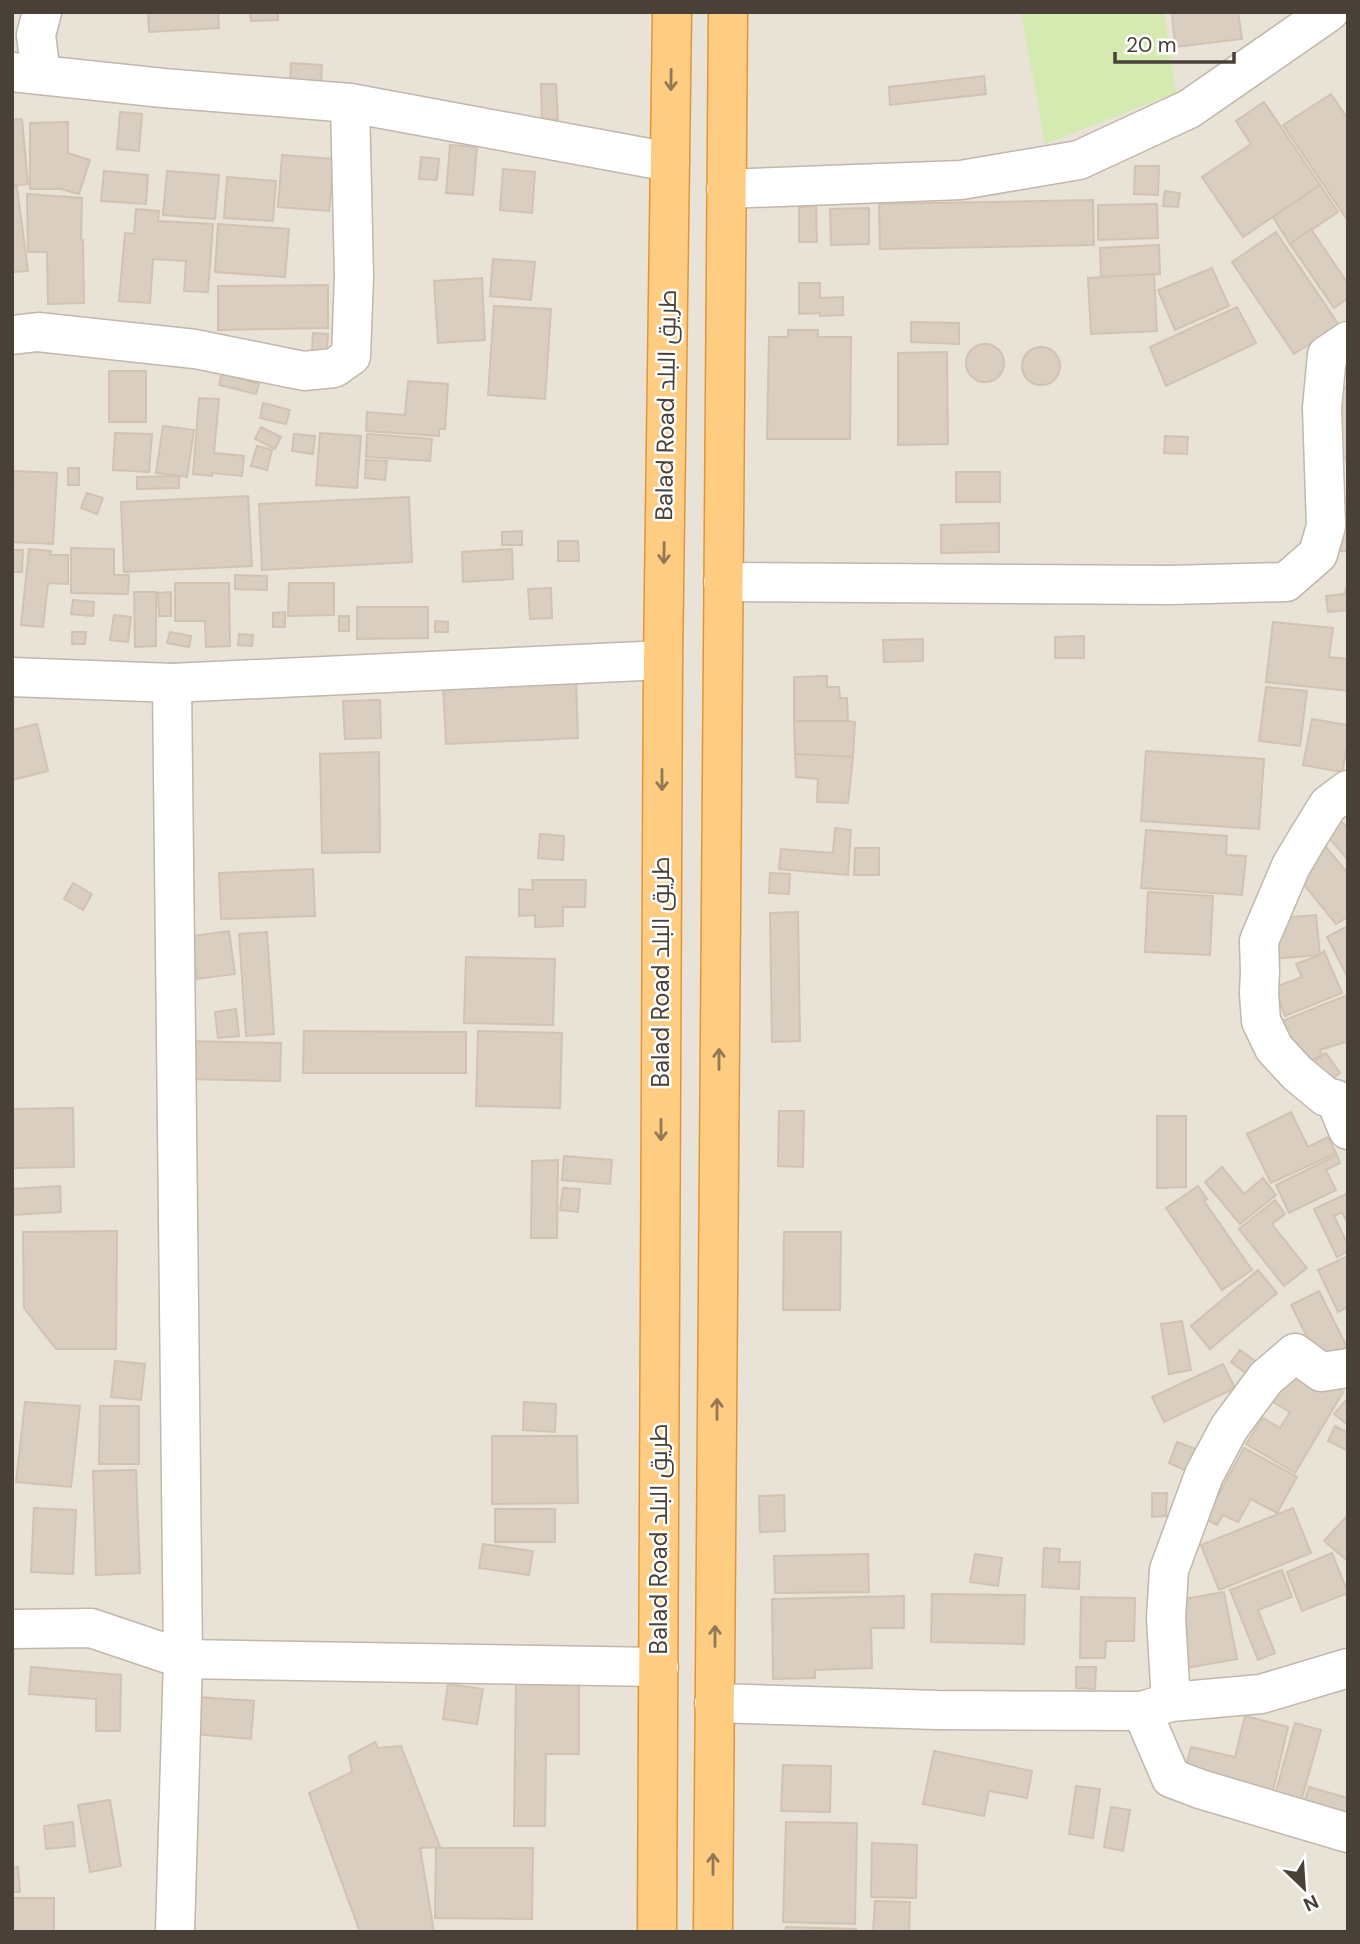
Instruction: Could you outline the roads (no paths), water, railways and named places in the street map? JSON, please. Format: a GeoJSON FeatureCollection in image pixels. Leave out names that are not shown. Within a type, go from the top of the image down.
{"type":"FeatureCollection","features":[{"type":"Feature","properties":{"kind":"highway","name":"Balad Road طريق البلد"},"geometry":{"type":"LineString","coordinates":[[657,1932],[663,660],[672,12]]}},
{"type":"Feature","properties":{"kind":"highway"},"geometry":{"type":"LineString","coordinates":[[713,1932],[728,12]]}},
{"type":"Feature","properties":{"kind":"street"},"geometry":{"type":"LineString","coordinates":[[42,12],[27,74],[350,103],[670,162]]}},
{"type":"Feature","properties":{"kind":"street"},"geometry":{"type":"LineString","coordinates":[[726,189],[961,180],[1079,160],[1189,109],[1329,12]]}},
{"type":"Feature","properties":{"kind":"street"},"geometry":{"type":"LineString","coordinates":[[12,335],[38,332],[195,349],[304,371],[334,368],[351,356],[354,276],[350,103]]}},
{"type":"Feature","properties":{"kind":"street"},"geometry":{"type":"LineString","coordinates":[[723,582],[1156,585],[1286,582],[1318,554],[1326,526],[1322,408],[1327,355],[1348,341]]}},
{"type":"Feature","properties":{"kind":"street"},"geometry":{"type":"LineString","coordinates":[[12,677],[172,683],[663,660]]}},
{"type":"Feature","properties":{"kind":"street"},"geometry":{"type":"LineString","coordinates":[[172,683],[183,1659],[175,1932]]}},
{"type":"Feature","properties":{"kind":"street"},"geometry":{"type":"LineString","coordinates":[[1343,1102],[1326,1097],[1297,1073],[1274,1048],[1261,1021],[1259,940],[1291,866],[1307,839],[1328,805],[1348,790]]}},
{"type":"Feature","properties":{"kind":"street"},"geometry":{"type":"LineString","coordinates":[[1348,1368],[1321,1372],[1295,1353],[1266,1378],[1222,1440],[1204,1475],[1169,1570],[1157,1707],[1171,1778],[1348,1833]]}},
{"type":"Feature","properties":{"kind":"street"},"geometry":{"type":"LineString","coordinates":[[12,1629],[91,1628],[183,1659],[659,1667]]}},
{"type":"Feature","properties":{"kind":"street"},"geometry":{"type":"LineString","coordinates":[[714,1703],[936,1710],[1157,1707],[1261,1694],[1348,1668]]}}]}
